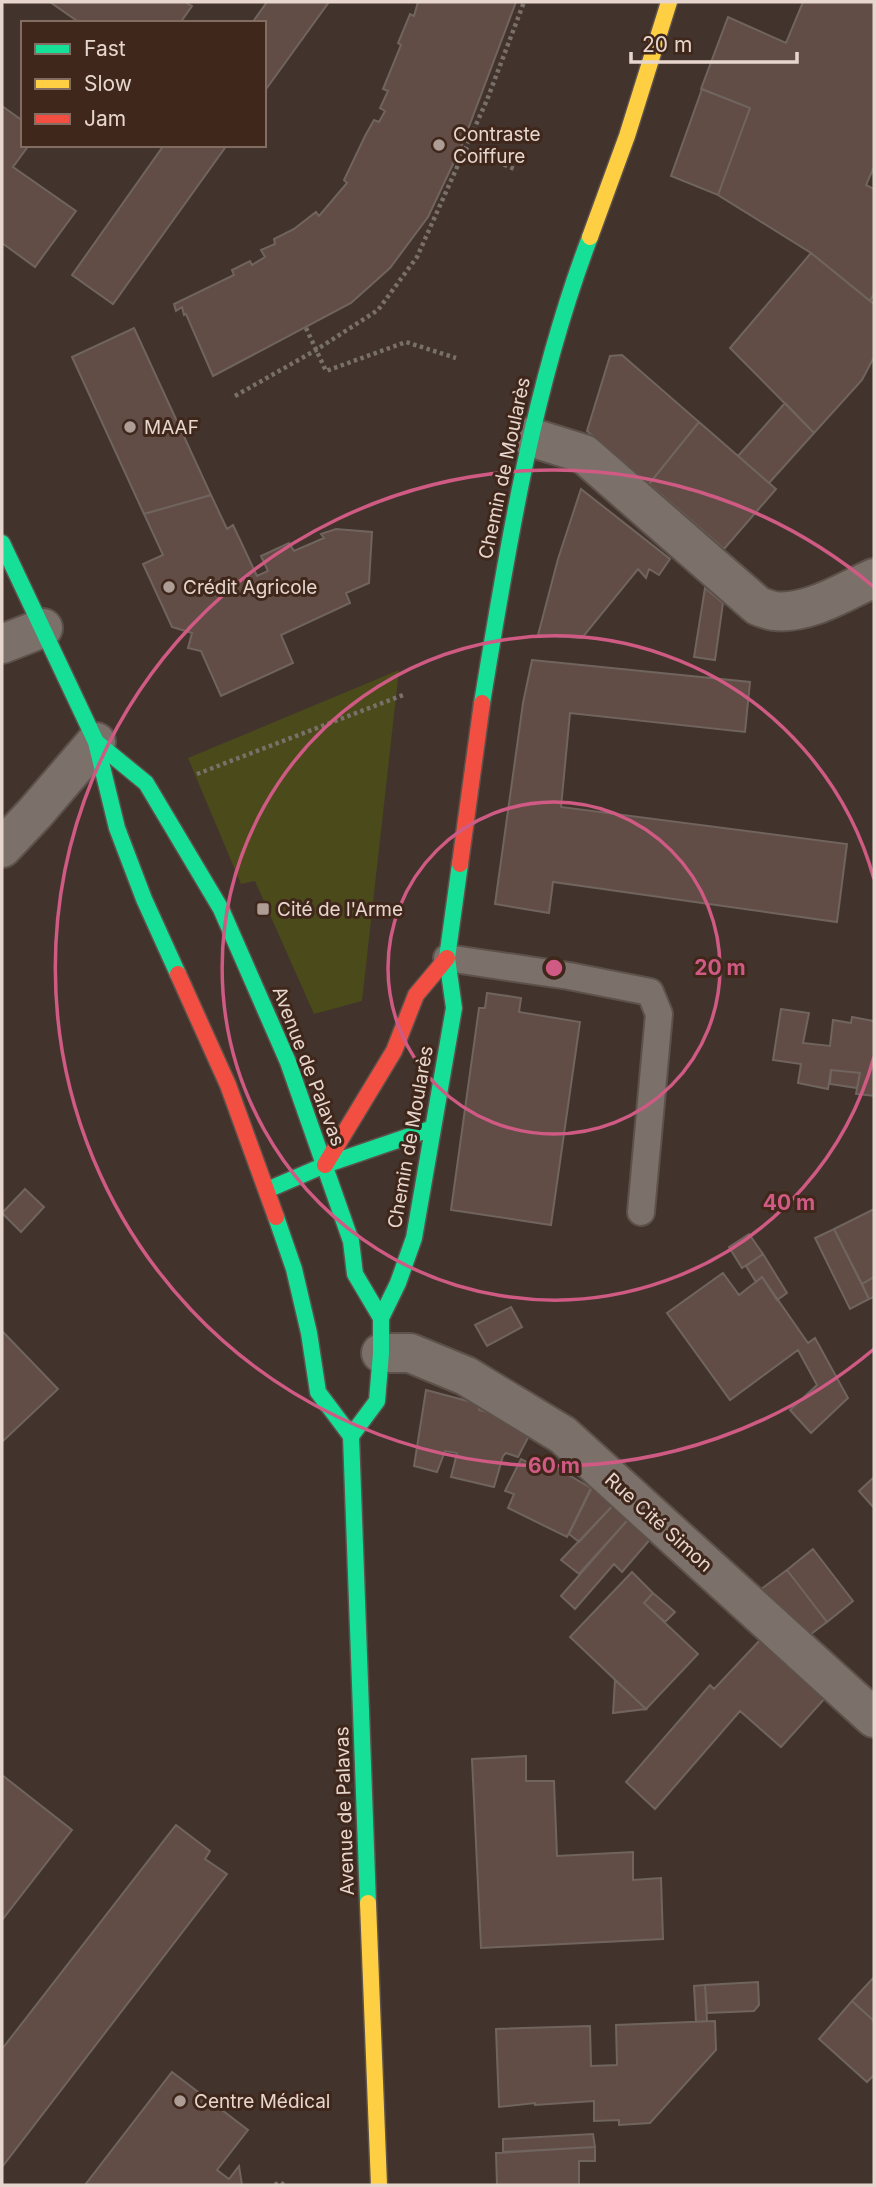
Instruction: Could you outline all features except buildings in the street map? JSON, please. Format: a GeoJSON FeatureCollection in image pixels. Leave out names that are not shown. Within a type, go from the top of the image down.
{"type":"FeatureCollection","features":[{"type":"Feature","properties":{"kind":"main road","name":"Chemin de Moularès"},"geometry":{"type":"LineString","coordinates":[[381,1335],[414,1238],[454,1008],[447,958],[510,533],[530,437],[545,375],[576,273],[627,136],[669,2]]}},
{"type":"Feature","properties":{"kind":"main road","name":"Avenue de Palavas"},"geometry":{"type":"LineString","coordinates":[[2,543],[96,742],[117,828],[144,899],[228,1085],[267,1189],[294,1269],[309,1334],[318,1392],[351,1436],[379,2185]]}},
{"type":"Feature","properties":{"kind":"main road","name":"Avenue de Palavas"},"geometry":{"type":"LineString","coordinates":[[96,742],[146,783],[220,909],[278,1037],[351,1241],[355,1274],[381,1335]]}},
{"type":"Feature","properties":{"kind":"main road","name":"Chemin de Moularès"},"geometry":{"type":"LineString","coordinates":[[325,1165],[394,1051],[416,995],[447,958]]}},
{"type":"Feature","properties":{"kind":"main road"},"geometry":{"type":"LineString","coordinates":[[267,1189],[325,1165],[433,1128]]}},
{"type":"Feature","properties":{"kind":"main road"},"geometry":{"type":"LineString","coordinates":[[351,1436],[377,1401],[381,1335]]}},
{"type":"Feature","properties":{"kind":"street"},"geometry":{"type":"LineString","coordinates":[[530,437],[584,454],[758,606],[774,611],[793,610],[874,578]]}},
{"type":"Feature","properties":{"kind":"street"},"geometry":{"type":"LineString","coordinates":[[2,645],[43,628]]}},
{"type":"Feature","properties":{"kind":"street"},"geometry":{"type":"LineString","coordinates":[[2,848],[96,742]]}},
{"type":"Feature","properties":{"kind":"street","name":"Rue Cité Simon"},"geometry":{"type":"LineString","coordinates":[[381,1335],[410,1353],[466,1376],[563,1435],[874,1718]]}},
{"type":"Feature","properties":{"kind":"lane"},"geometry":{"type":"LineString","coordinates":[[447,958],[569,976],[650,992],[659,1014],[641,1212]]}},
{"type":"Feature","properties":{"kind":"path"},"geometry":{"type":"LineString","coordinates":[[235,396],[316,350],[378,310],[417,257],[487,100],[524,2]]}},
{"type":"Feature","properties":{"kind":"path"},"geometry":{"type":"LineString","coordinates":[[465,149],[517,170]]}},
{"type":"Feature","properties":{"kind":"path"},"geometry":{"type":"LineString","coordinates":[[306,328],[327,371],[406,342],[456,358]]}},
{"type":"Feature","properties":{"kind":"path"},"geometry":{"type":"LineString","coordinates":[[186,778],[403,695]]}},
{"type":"Feature","properties":{"kind":"path"},"geometry":{"type":"LineString","coordinates":[[275,2185],[279,2182],[284,2185]]}},
{"type":"Feature","properties":{"kind":"shaded area"},"geometry":{"type":"Polygon","coordinates":[[[399,670],[362,1001],[314,1014],[255,881],[241,884],[188,758],[399,670]]]}},
{"type":"Feature","properties":{"kind":"traffic: fast"},"geometry":{"type":"LineString","coordinates":[[482,703],[524,467],[553,351],[590,237]]}},
{"type":"Feature","properties":{"kind":"traffic: fast"},"geometry":{"type":"LineString","coordinates":[[2,543],[96,742],[117,828],[144,899],[178,974]]}},
{"type":"Feature","properties":{"kind":"traffic: fast"},"geometry":{"type":"LineString","coordinates":[[96,742],[146,783],[221,909],[288,1062],[351,1241],[355,1274],[381,1318],[377,1401],[351,1436]]}},
{"type":"Feature","properties":{"kind":"traffic: fast"},"geometry":{"type":"LineString","coordinates":[[381,1318],[398,1283],[414,1238],[454,1008],[447,958],[460,864]]}},
{"type":"Feature","properties":{"kind":"traffic: fast"},"geometry":{"type":"LineString","coordinates":[[267,1190],[325,1165],[433,1128]]}},
{"type":"Feature","properties":{"kind":"traffic: fast"},"geometry":{"type":"LineString","coordinates":[[276,1217],[294,1269],[309,1333],[318,1392],[351,1436],[368,1903]]}},
{"type":"Feature","properties":{"kind":"traffic: slow"},"geometry":{"type":"LineString","coordinates":[[590,237],[627,136],[669,2]]}},
{"type":"Feature","properties":{"kind":"traffic: slow"},"geometry":{"type":"LineString","coordinates":[[368,1903],[379,2185]]}},
{"type":"Feature","properties":{"kind":"traffic: jam"},"geometry":{"type":"LineString","coordinates":[[460,864],[482,703]]}},
{"type":"Feature","properties":{"kind":"traffic: jam"},"geometry":{"type":"LineString","coordinates":[[325,1165],[394,1051],[416,995],[447,958]]}},
{"type":"Feature","properties":{"kind":"traffic: jam"},"geometry":{"type":"LineString","coordinates":[[178,974],[228,1085],[276,1217]]}},
{"type":"Feature","properties":{"kind":"place","name":"Contraste Coiffure"},"geometry":{"type":"Point","coordinates":[439,145]}},
{"type":"Feature","properties":{"kind":"place","name":"MAAF"},"geometry":{"type":"Point","coordinates":[130,427]}},
{"type":"Feature","properties":{"kind":"place","name":"Crédit Agricole"},"geometry":{"type":"Point","coordinates":[169,587]}},
{"type":"Feature","properties":{"kind":"place","name":"Cité de l'Arme"},"geometry":{"type":"Point","coordinates":[263,909]}},
{"type":"Feature","properties":{"kind":"place","name":"Centre Médical"},"geometry":{"type":"Point","coordinates":[180,2101]}}]}
